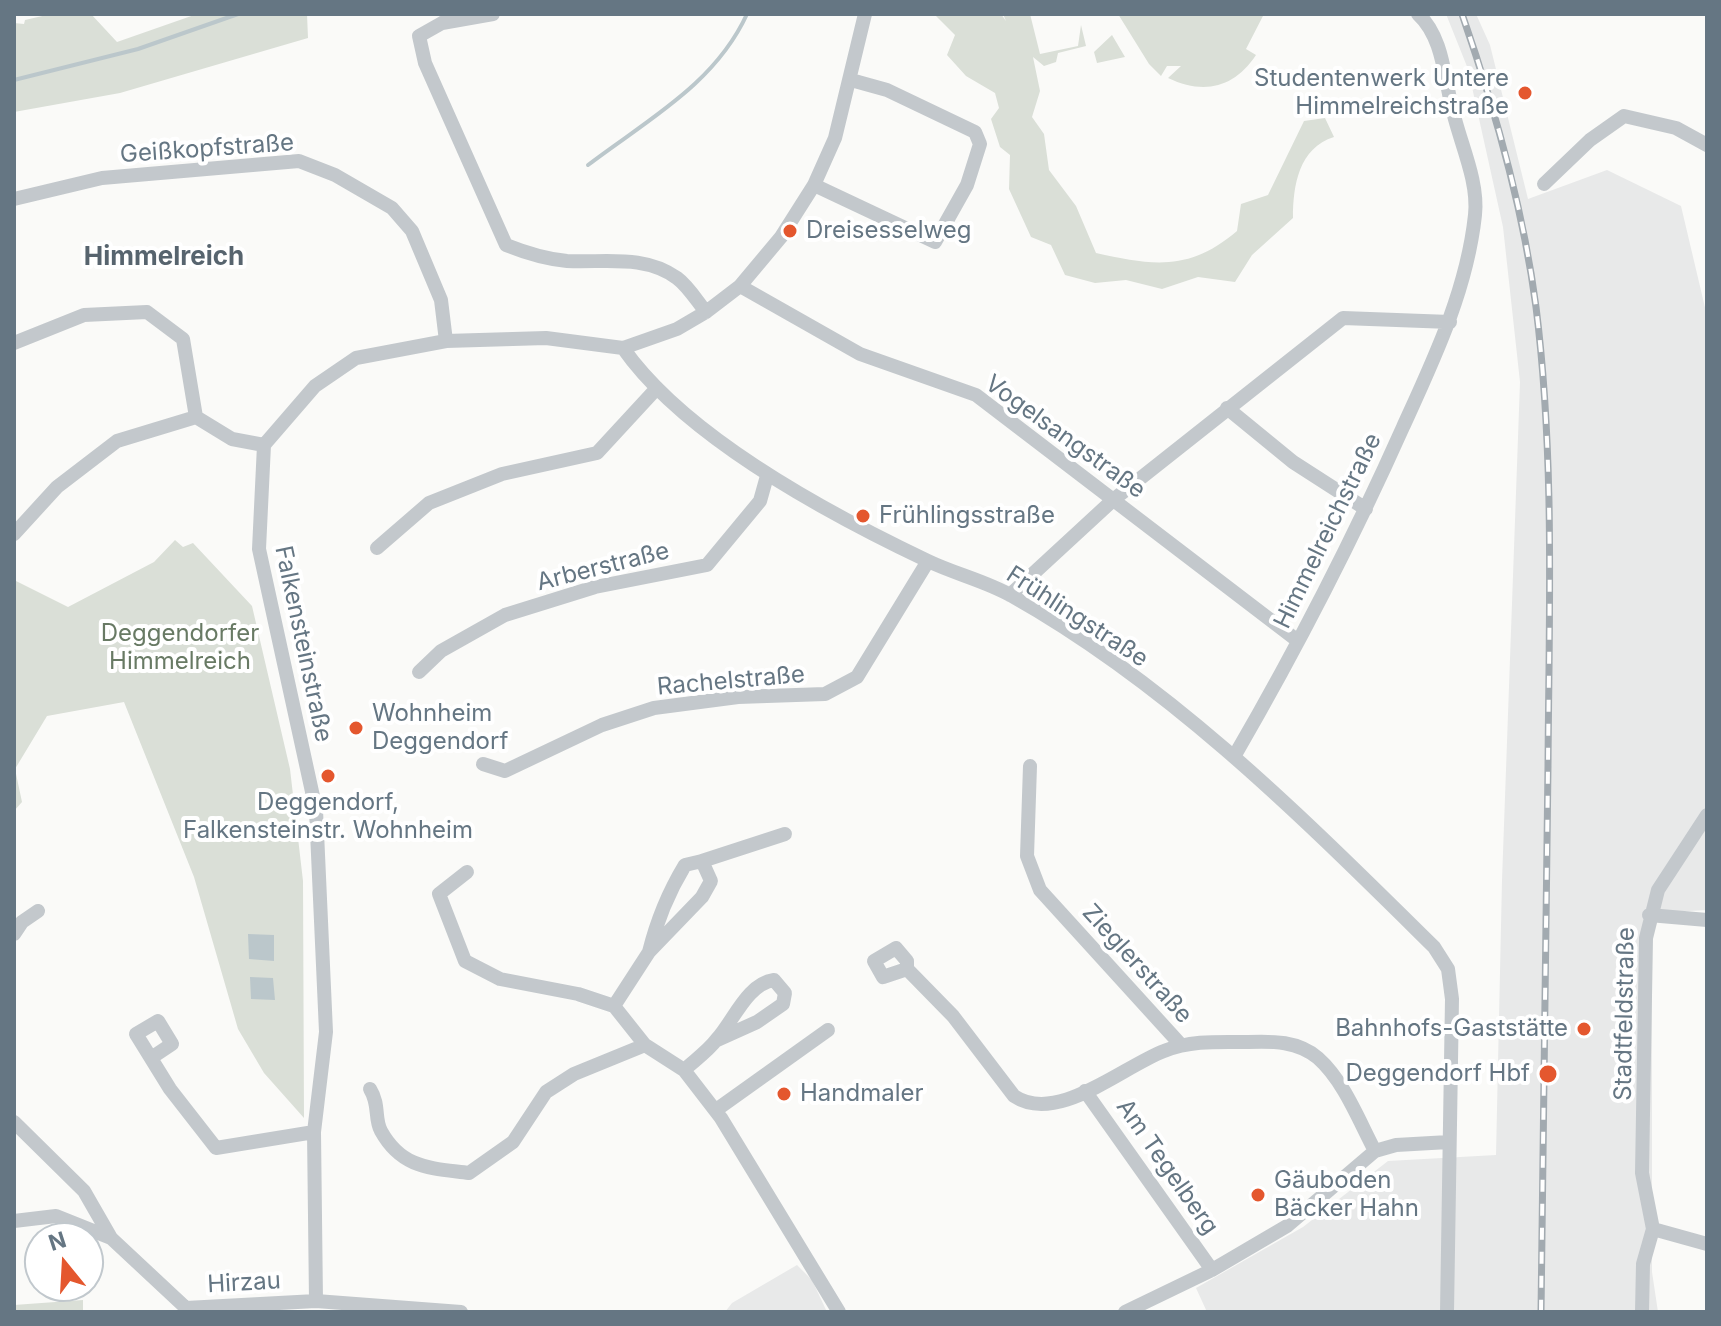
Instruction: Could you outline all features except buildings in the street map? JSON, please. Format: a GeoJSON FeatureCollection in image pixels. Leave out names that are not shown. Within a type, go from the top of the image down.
{"type":"FeatureCollection","features":[{"type":"Feature","properties":{"kind":"street"},"geometry":{"type":"LineString","coordinates":[[493,14],[442,23],[419,36],[425,63],[506,245],[535,256],[568,261],[610,260],[649,265],[678,278],[706,312]]}},
{"type":"Feature","properties":{"kind":"street"},"geometry":{"type":"LineString","coordinates":[[14,534],[57,487],[117,441],[196,417],[232,439],[264,445],[315,386],[356,358],[446,341],[546,338],[623,348],[677,329],[706,312],[740,286],[781,237],[814,185],[835,138],[865,14]]}},
{"type":"Feature","properties":{"kind":"street","name":"Himmelreichstraße"},"geometry":{"type":"LineString","coordinates":[[1235,755],[1366,509],[1450,322],[1476,213],[1471,176],[1440,53],[1432,31],[1418,14]]}},
{"type":"Feature","properties":{"kind":"street"},"geometry":{"type":"LineString","coordinates":[[814,185],[935,242],[967,185],[980,144],[975,132],[887,90],[851,80]]}},
{"type":"Feature","properties":{"kind":"street"},"geometry":{"type":"LineString","coordinates":[[1544,184],[1590,140],[1624,116],[1676,128],[1707,145]]}},
{"type":"Feature","properties":{"kind":"street","name":"Geißkopfstraße"},"geometry":{"type":"LineString","coordinates":[[14,199],[102,178],[299,161],[335,175],[392,208],[412,231],[441,300],[446,341]]}},
{"type":"Feature","properties":{"kind":"street","name":"Vogelsangstraße"},"geometry":{"type":"LineString","coordinates":[[740,286],[860,354],[976,395],[1298,641]]}},
{"type":"Feature","properties":{"kind":"street"},"geometry":{"type":"LineString","coordinates":[[14,343],[84,315],[147,312],[183,339],[196,417]]}},
{"type":"Feature","properties":{"kind":"street"},"geometry":{"type":"LineString","coordinates":[[1010,595],[1113,500],[1343,318],[1450,322]]}},
{"type":"Feature","properties":{"kind":"street","name":"Frühlingstraße"},"geometry":{"type":"LineString","coordinates":[[623,348],[657,388],[767,476],[928,561],[1010,595],[1096,651],[1235,755],[1434,947],[1448,969],[1452,999],[1449,1142]]}},
{"type":"Feature","properties":{"kind":"street"},"geometry":{"type":"LineString","coordinates":[[377,548],[429,503],[502,474],[597,453],[657,388]]}},
{"type":"Feature","properties":{"kind":"street"},"geometry":{"type":"LineString","coordinates":[[1227,408],[1293,462],[1366,509]]}},
{"type":"Feature","properties":{"kind":"street","name":"Falkensteinstraße"},"geometry":{"type":"LineString","coordinates":[[264,445],[259,549],[316,810],[326,1032],[314,1132],[316,1301]]}},
{"type":"Feature","properties":{"kind":"street","name":"Arberstraße"},"geometry":{"type":"LineString","coordinates":[[419,672],[441,651],[505,615],[595,587],[707,565],[760,501],[767,476]]}},
{"type":"Feature","properties":{"kind":"street","name":"Rachelstraße"},"geometry":{"type":"LineString","coordinates":[[483,764],[505,771],[602,725],[654,708],[738,697],[825,694],[857,677],[928,561]]}},
{"type":"Feature","properties":{"kind":"street","name":"Zieglerstraße"},"geometry":{"type":"LineString","coordinates":[[1030,766],[1027,856],[1040,890],[1181,1045],[1275,1041],[1303,1048],[1328,1069],[1375,1151]]}},
{"type":"Feature","properties":{"kind":"street","name":"Stadtfeldstraße"},"geometry":{"type":"LineString","coordinates":[[1653,1229],[1642,1173],[1649,915],[1658,890],[1707,815]]}},
{"type":"Feature","properties":{"kind":"street"},"geometry":{"type":"LineString","coordinates":[[649,952],[659,915],[685,865],[785,834]]}},
{"type":"Feature","properties":{"kind":"street"},"geometry":{"type":"LineString","coordinates":[[614,1006],[649,952],[702,897],[711,881],[702,861]]}},
{"type":"Feature","properties":{"kind":"street"},"geometry":{"type":"LineString","coordinates":[[467,872],[439,894],[465,961],[500,979],[578,994],[614,1006],[645,1045],[684,1070],[716,1110],[805,1251],[839,1312]]}},
{"type":"Feature","properties":{"kind":"street"},"geometry":{"type":"LineString","coordinates":[[14,934],[22,922],[38,911]]}},
{"type":"Feature","properties":{"kind":"street"},"geometry":{"type":"LineString","coordinates":[[1649,915],[1707,920]]}},
{"type":"Feature","properties":{"kind":"street","name":"Am Tegelberg"},"geometry":{"type":"LineString","coordinates":[[907,969],[953,1016],[1014,1096],[1027,1105],[1056,1104],[1181,1045]]}},
{"type":"Feature","properties":{"kind":"street"},"geometry":{"type":"LineString","coordinates":[[684,1070],[717,1040],[742,1004],[764,981],[774,980],[785,993],[783,1004],[757,1022],[717,1040]]}},
{"type":"Feature","properties":{"kind":"street"},"geometry":{"type":"LineString","coordinates":[[716,1110],[828,1030]]}},
{"type":"Feature","properties":{"kind":"street"},"geometry":{"type":"LineString","coordinates":[[370,1089],[379,1102],[380,1129],[413,1165],[469,1173],[513,1142],[546,1092],[574,1074],[645,1045]]}},
{"type":"Feature","properties":{"kind":"street"},"geometry":{"type":"LineString","coordinates":[[151,1058],[216,1148],[314,1132]]}},
{"type":"Feature","properties":{"kind":"street","name":"Am Tegelberg"},"geometry":{"type":"LineString","coordinates":[[1085,1091],[1212,1270]]}},
{"type":"Feature","properties":{"kind":"street"},"geometry":{"type":"LineString","coordinates":[[14,1122],[84,1191],[111,1238]]}},
{"type":"Feature","properties":{"kind":"street"},"geometry":{"type":"LineString","coordinates":[[1134,1310],[1212,1270],[1287,1226],[1375,1151],[1396,1145],[1449,1142],[1447,1312]]}},
{"type":"Feature","properties":{"kind":"street","name":"Hirzau"},"geometry":{"type":"LineString","coordinates":[[14,1221],[56,1216],[111,1238],[186,1308],[316,1301],[461,1312]]}},
{"type":"Feature","properties":{"kind":"street"},"geometry":{"type":"LineString","coordinates":[[1642,1312],[1643,1264],[1653,1229],[1707,1244]]}},
{"type":"Feature","properties":{"kind":"shaded area"},"geometry":{"type":"Polygon","coordinates":[[[1446,14],[1476,14],[1490,45],[1528,199],[1607,170],[1681,206],[1707,316],[1707,910],[1652,913],[1652,1272],[1658,1312],[1207,1312],[1196,1288],[1303,1227],[1388,1161],[1496,1155],[1502,880],[1520,382],[1503,227],[1468,69],[1446,14]]]}},
{"type":"Feature","properties":{"kind":"shaded area"},"geometry":{"type":"Polygon","coordinates":[[[248,934],[274,935],[274,961],[249,959],[248,934]]]}},
{"type":"Feature","properties":{"kind":"shaded area"},"geometry":{"type":"Polygon","coordinates":[[[250,977],[273,978],[275,1000],[251,999],[250,977]]]}},
{"type":"Feature","properties":{"kind":"shaded area"},"geometry":{"type":"Polygon","coordinates":[[[797,1265],[812,1280],[827,1312],[725,1312],[732,1303],[797,1265]]]}},
{"type":"Feature","properties":{"kind":"green space"},"geometry":{"type":"Polygon","coordinates":[[[51,14],[91,14],[117,42],[197,14],[307,14],[308,38],[120,93],[14,112],[14,23],[24,24],[25,20],[51,14]]]}},
{"type":"Feature","properties":{"kind":"green space"},"geometry":{"type":"Polygon","coordinates":[[[934,14],[1001,14],[1006,21],[1003,14],[1030,14],[1040,54],[1078,46],[1081,25],[1086,46],[1058,53],[1056,62],[1044,66],[1033,57],[1040,91],[1032,117],[1044,134],[1049,170],[1076,206],[1096,253],[1136,261],[1171,262],[1203,253],[1237,231],[1241,204],[1268,195],[1304,121],[1325,118],[1334,137],[1313,150],[1300,169],[1294,193],[1293,218],[1252,255],[1235,282],[1198,277],[1162,289],[1126,280],[1095,283],[1065,275],[1051,245],[1031,237],[1009,189],[1010,155],[1000,147],[991,119],[999,108],[995,93],[966,76],[947,55],[955,35],[934,14]]]}},
{"type":"Feature","properties":{"kind":"green space"},"geometry":{"type":"Polygon","coordinates":[[[1118,14],[1264,14],[1246,49],[1256,55],[1238,75],[1206,87],[1168,78],[1181,66],[1167,66],[1161,76],[1149,64],[1118,14]]]}},
{"type":"Feature","properties":{"kind":"green space"},"geometry":{"type":"Polygon","coordinates":[[[1112,35],[1125,57],[1097,63],[1094,52],[1112,35]]]}},
{"type":"Feature","properties":{"kind":"green space","name":"Deggendorfer Himmelreich"},"geometry":{"type":"Polygon","coordinates":[[[175,540],[183,547],[193,543],[252,606],[290,769],[303,881],[304,1118],[264,1073],[238,1029],[194,877],[124,702],[47,716],[15,769],[22,802],[14,811],[14,580],[68,607],[154,562],[175,540]]]}},
{"type":"Feature","properties":{"kind":"green space"},"geometry":{"type":"Polygon","coordinates":[[[83,1302],[83,1312],[14,1312],[14,1305],[83,1302]]]}},
{"type":"Feature","properties":{"kind":"waterway"},"geometry":{"type":"LineString","coordinates":[[14,80],[138,49],[238,14]]}},
{"type":"Feature","properties":{"kind":"waterway"},"geometry":{"type":"LineString","coordinates":[[588,165],[698,81],[717,61],[747,14]]}},
{"type":"Feature","properties":{"kind":"railway"},"geometry":{"type":"LineString","coordinates":[[1462,14],[1486,86],[1524,232],[1536,307],[1546,421],[1550,594],[1541,1312]]}},
{"type":"Feature","properties":{"kind":"place","name":"Studentenwerk Untere Himmelreichstraße"},"geometry":{"type":"Point","coordinates":[1525,93]}},
{"type":"Feature","properties":{"kind":"place","name":"Dreisesselweg"},"geometry":{"type":"Point","coordinates":[790,231]}},
{"type":"Feature","properties":{"kind":"place","name":"Frühlingsstraße"},"geometry":{"type":"Point","coordinates":[863,516]}},
{"type":"Feature","properties":{"kind":"place","name":"Wohnheim Deggendorf"},"geometry":{"type":"Point","coordinates":[356,728]}},
{"type":"Feature","properties":{"kind":"place","name":"Deggendorf, Falkensteinstr. Wohnheim"},"geometry":{"type":"Point","coordinates":[328,776]}},
{"type":"Feature","properties":{"kind":"place","name":"Bahnhofs-Gaststätte"},"geometry":{"type":"Point","coordinates":[1584,1029]}},
{"type":"Feature","properties":{"kind":"place","name":"Deggendorf Hbf"},"geometry":{"type":"Point","coordinates":[1548,1074]}},
{"type":"Feature","properties":{"kind":"place","name":"Handmaler"},"geometry":{"type":"Point","coordinates":[784,1094]}},
{"type":"Feature","properties":{"kind":"place","name":"Gäuboden Bäcker Hahn"},"geometry":{"type":"Point","coordinates":[1258,1195]}},
{"type":"Feature","properties":{"kind":"district","name":"Himmelreich"},"geometry":{"type":"Point","coordinates":[164,257]}}]}
